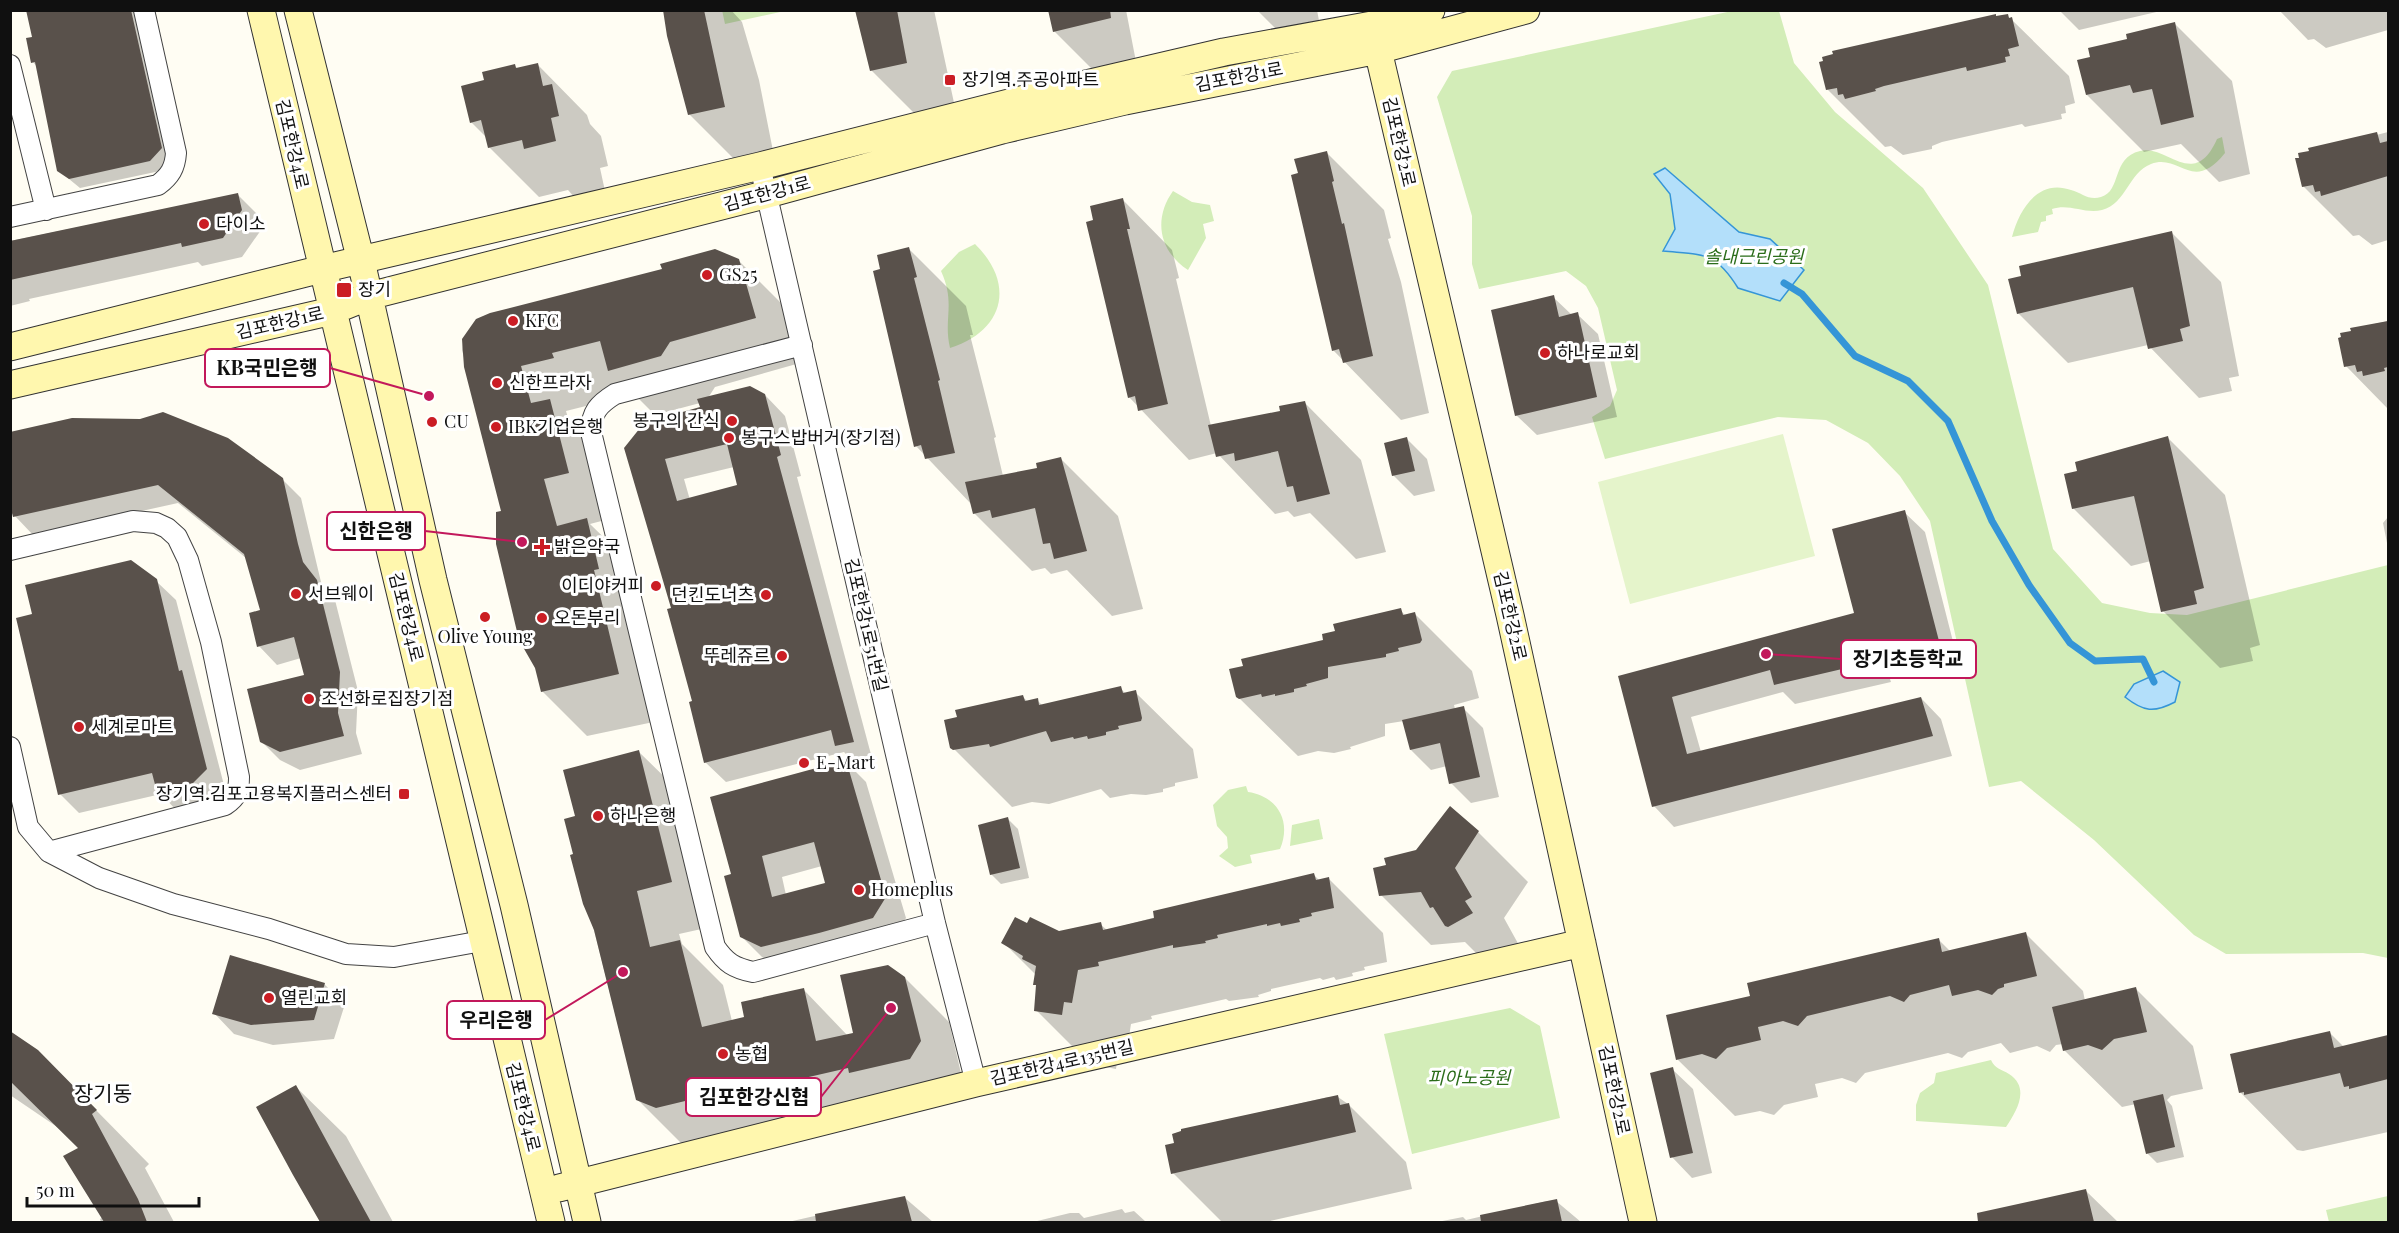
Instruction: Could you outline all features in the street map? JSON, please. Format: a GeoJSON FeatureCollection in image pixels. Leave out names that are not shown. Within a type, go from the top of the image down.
{"type":"FeatureCollection","features":[{"type":"Feature","properties":{"kind":"street"},"geometry":{"type":"LineString","coordinates":[[10,218],[158,186],[169,177],[175,166],[176,153],[144,10]]}},
{"type":"Feature","properties":{"kind":"street","name":"김포한강4로"},"geometry":{"type":"LineString","coordinates":[[261,10],[551,1222]]}},
{"type":"Feature","properties":{"kind":"street","name":"김포한강4로"},"geometry":{"type":"LineString","coordinates":[[298,10],[361,261],[432,580],[514,905],[587,1222]]}},
{"type":"Feature","properties":{"kind":"street","name":"김포한강1로"},"geometry":{"type":"LineString","coordinates":[[10,386],[332,311],[369,296],[768,194],[1002,130],[1102,106],[1373,29],[1431,10]]}},
{"type":"Feature","properties":{"kind":"street","name":"김포한강1로"},"geometry":{"type":"LineString","coordinates":[[10,347],[322,269],[760,166],[1060,90],[1224,52],[1373,29],[1526,10]]}},
{"type":"Feature","properties":{"kind":"street","name":"김포한강2로"},"geometry":{"type":"LineString","coordinates":[[1373,29],[1510,615],[1643,1222]]}},
{"type":"Feature","properties":{"kind":"street"},"geometry":{"type":"LineString","coordinates":[[10,65],[46,210]]}},
{"type":"Feature","properties":{"kind":"street","name":"김포한강1로51번길"},"geometry":{"type":"LineString","coordinates":[[760,166],[935,923],[976,1083]]}},
{"type":"Feature","properties":{"kind":"street"},"geometry":{"type":"LineString","coordinates":[[802,345],[615,394],[600,404],[591,417],[591,432],[715,947],[725,962],[737,969],[753,972],[935,923]]}},
{"type":"Feature","properties":{"kind":"street"},"geometry":{"type":"LineString","coordinates":[[10,550],[133,521],[156,523],[167,528],[177,537],[188,560],[211,642],[239,777],[239,790],[234,799],[225,805],[49,852]]}},
{"type":"Feature","properties":{"kind":"street"},"geometry":{"type":"LineString","coordinates":[[10,747],[19,826],[49,852],[130,890],[269,928],[346,954],[394,957],[482,941]]}},
{"type":"Feature","properties":{"kind":"street","name":"김포한강4로135번길"},"geometry":{"type":"LineString","coordinates":[[544,1192],[976,1083],[1582,943]]}},
{"type":"Feature","properties":{"kind":"green space"},"geometry":{"type":"Polygon","coordinates":[[[722,10],[785,10],[785,11],[725,24],[722,10]]]}},
{"type":"Feature","properties":{"kind":"green space","name":"솔내근린공원"},"geometry":{"type":"Polygon","coordinates":[[[1732,11],[1779,11],[1794,63],[1835,112],[1923,188],[1988,285],[2053,549],[2102,603],[2150,613],[2187,615],[2388,565],[2388,958],[2363,953],[2226,954],[2194,935],[2094,840],[2021,781],[1989,787],[1930,521],[1900,476],[1868,443],[1826,420],[1778,417],[1605,459],[1592,417],[1610,406],[1617,390],[1598,308],[1586,286],[1566,271],[1479,289],[1472,264],[1472,216],[1437,97],[1452,71],[1732,11]]]}},
{"type":"Feature","properties":{"kind":"green space"},"geometry":{"type":"Polygon","coordinates":[[[2222,137],[2225,153],[2214,165],[2204,170],[2195,172],[2170,163],[2151,164],[2137,174],[2117,201],[2110,206],[2095,211],[2058,207],[2052,209],[2053,214],[2046,216],[2046,221],[2041,222],[2038,232],[2012,237],[2025,207],[2040,192],[2059,187],[2089,197],[2101,197],[2108,194],[2120,167],[2131,155],[2140,151],[2150,151],[2190,164],[2199,162],[2208,154],[2217,139],[2222,137]]]}},
{"type":"Feature","properties":{"kind":"green space"},"geometry":{"type":"Polygon","coordinates":[[[1173,191],[1192,202],[1210,205],[1214,221],[1203,224],[1206,238],[1188,270],[1171,254],[1162,234],[1163,212],[1173,191]]]}},
{"type":"Feature","properties":{"kind":"green space"},"geometry":{"type":"Polygon","coordinates":[[[975,244],[988,259],[996,275],[999,290],[998,305],[992,318],[982,330],[968,340],[950,348],[948,293],[941,271],[959,252],[975,244]]]}},
{"type":"Feature","properties":{"kind":"green space"},"geometry":{"type":"Polygon","coordinates":[[[1783,434],[1815,556],[1630,604],[1598,482],[1783,434]]]}},
{"type":"Feature","properties":{"kind":"green space"},"geometry":{"type":"Polygon","coordinates":[[[1246,786],[1248,792],[1258,794],[1274,804],[1283,820],[1283,839],[1280,849],[1250,855],[1252,863],[1235,867],[1219,856],[1228,848],[1227,837],[1217,826],[1213,805],[1228,790],[1246,786]]]}},
{"type":"Feature","properties":{"kind":"green space"},"geometry":{"type":"Polygon","coordinates":[[[1319,819],[1323,839],[1290,846],[1292,825],[1319,819]]]}},
{"type":"Feature","properties":{"kind":"green space","name":"피아노공원"},"geometry":{"type":"Polygon","coordinates":[[[1510,1008],[1540,1026],[1560,1118],[1412,1154],[1384,1034],[1510,1008]]]}},
{"type":"Feature","properties":{"kind":"green space"},"geometry":{"type":"Polygon","coordinates":[[[1991,1060],[1996,1067],[2016,1080],[2019,1086],[2020,1100],[2006,1127],[1916,1121],[1916,1105],[1920,1093],[1934,1083],[1936,1073],[1991,1060]]]}},
{"type":"Feature","properties":{"kind":"green space"},"geometry":{"type":"Polygon","coordinates":[[[2388,1196],[2388,1222],[2329,1222],[2326,1210],[2388,1196]]]}},
{"type":"Feature","properties":{"kind":"water"},"geometry":{"type":"Polygon","coordinates":[[[1665,168],[1739,232],[1770,239],[1804,270],[1780,301],[1738,288],[1722,267],[1707,257],[1663,251],[1675,229],[1670,194],[1654,174],[1665,168]]]}},
{"type":"Feature","properties":{"kind":"water"},"geometry":{"type":"Polygon","coordinates":[[[2163,671],[2180,682],[2175,702],[2161,708],[2149,709],[2138,706],[2125,697],[2134,684],[2163,671]]]}},
{"type":"Feature","properties":{"kind":"building"},"geometry":{"type":"Polygon","coordinates":[[[26,10],[131,10],[162,148],[150,161],[69,179],[57,171],[35,62],[31,63],[26,38],[32,37],[26,10]]]}},
{"type":"Feature","properties":{"kind":"building"},"geometry":{"type":"Polygon","coordinates":[[[663,10],[704,10],[725,107],[688,115],[667,36],[663,10]]]}},
{"type":"Feature","properties":{"kind":"building"},"geometry":{"type":"Polygon","coordinates":[[[855,10],[897,10],[907,63],[870,71],[855,10]]]}},
{"type":"Feature","properties":{"kind":"building"},"geometry":{"type":"Polygon","coordinates":[[[1048,10],[1110,10],[1111,18],[1053,32],[1048,10]]]}},
{"type":"Feature","properties":{"kind":"building"},"geometry":{"type":"Polygon","coordinates":[[[1996,14],[1996,16],[2008,14],[2009,18],[2012,17],[2019,46],[2008,49],[2010,56],[2005,57],[2006,62],[1967,71],[1966,67],[1884,86],[1875,89],[1876,91],[1845,99],[1843,94],[1838,95],[1837,88],[1826,90],[1819,62],[1823,61],[1822,57],[1833,54],[1832,51],[1996,14]]]}},
{"type":"Feature","properties":{"kind":"building"},"geometry":{"type":"Polygon","coordinates":[[[2175,22],[2194,117],[2161,125],[2152,89],[2133,93],[2130,85],[2086,95],[2077,60],[2090,57],[2088,48],[2127,39],[2126,34],[2175,22]]]}},
{"type":"Feature","properties":{"kind":"building"},"geometry":{"type":"Polygon","coordinates":[[[538,63],[543,86],[552,84],[559,116],[551,118],[556,141],[524,149],[522,140],[488,148],[481,120],[470,123],[461,86],[484,80],[482,72],[515,64],[516,68],[538,63]]]}},
{"type":"Feature","properties":{"kind":"building"},"geometry":{"type":"Polygon","coordinates":[[[2377,132],[2380,143],[2388,141],[2388,176],[2321,196],[2320,191],[2315,192],[2313,185],[2302,187],[2295,158],[2299,158],[2298,153],[2309,151],[2308,148],[2377,132]]]}},
{"type":"Feature","properties":{"kind":"building"},"geometry":{"type":"Polygon","coordinates":[[[1327,151],[1334,181],[1332,182],[1342,224],[1344,223],[1373,356],[1343,363],[1339,349],[1332,351],[1291,175],[1298,173],[1294,159],[1327,151]]]}},
{"type":"Feature","properties":{"kind":"building"},"geometry":{"type":"Polygon","coordinates":[[[238,193],[242,210],[223,238],[182,247],[181,243],[10,280],[10,241],[238,193]]]}},
{"type":"Feature","properties":{"kind":"building"},"geometry":{"type":"Polygon","coordinates":[[[1123,198],[1130,229],[1127,229],[1168,404],[1138,411],[1135,396],[1128,398],[1086,222],[1093,220],[1090,206],[1123,198]]]}},
{"type":"Feature","properties":{"kind":"building"},"geometry":{"type":"Polygon","coordinates":[[[2172,231],[2190,326],[2180,329],[2183,341],[2148,349],[2133,287],[2017,314],[2008,279],[2021,276],[2019,266],[2172,231]]]}},
{"type":"Feature","properties":{"kind":"building"},"geometry":{"type":"Polygon","coordinates":[[[909,247],[917,277],[914,278],[940,380],[938,381],[955,453],[925,459],[921,445],[914,447],[873,271],[880,269],[877,255],[909,247]]]}},
{"type":"Feature","properties":{"kind":"building"},"geometry":{"type":"Polygon","coordinates":[[[715,249],[739,259],[756,318],[670,342],[661,356],[608,371],[600,341],[552,353],[554,358],[521,366],[531,403],[550,399],[569,473],[544,479],[557,526],[587,518],[599,569],[594,570],[619,674],[541,692],[535,668],[519,640],[496,544],[496,512],[501,511],[464,367],[462,339],[476,319],[490,313],[662,269],[660,264],[715,249]]]}},
{"type":"Feature","properties":{"kind":"building","name":"하나로교회"},"geometry":{"type":"Polygon","coordinates":[[[1554,295],[1559,317],[1578,312],[1597,397],[1515,416],[1491,310],[1554,295]]]}},
{"type":"Feature","properties":{"kind":"building"},"geometry":{"type":"Polygon","coordinates":[[[2388,321],[2388,367],[2384,368],[2385,371],[2363,376],[2362,371],[2357,372],[2355,365],[2344,367],[2338,338],[2341,337],[2340,333],[2351,331],[2350,328],[2388,321]]]}},
{"type":"Feature","properties":{"kind":"building"},"geometry":{"type":"Polygon","coordinates":[[[750,386],[765,394],[781,455],[777,457],[854,742],[835,746],[831,730],[704,763],[689,702],[692,701],[667,609],[671,608],[624,448],[644,423],[700,407],[697,399],[750,386]],[[727,444],[665,459],[677,501],[737,485],[727,444]]]}},
{"type":"Feature","properties":{"kind":"building"},"geometry":{"type":"Polygon","coordinates":[[[1305,401],[1330,494],[1297,502],[1293,486],[1287,487],[1278,451],[1235,461],[1234,453],[1216,457],[1208,425],[1280,411],[1279,406],[1305,401]]]}},
{"type":"Feature","properties":{"kind":"building"},"geometry":{"type":"Polygon","coordinates":[[[163,412],[228,438],[283,478],[303,562],[317,580],[340,672],[338,713],[344,736],[280,752],[260,742],[247,689],[304,675],[294,637],[257,647],[249,613],[260,610],[244,554],[158,485],[13,517],[10,505],[10,432],[72,418],[140,419],[163,412]]]}},
{"type":"Feature","properties":{"kind":"building"},"geometry":{"type":"Polygon","coordinates":[[[2168,436],[2204,588],[2194,591],[2197,604],[2161,612],[2134,496],[2072,509],[2064,474],[2077,471],[2075,462],[2168,436]]]}},
{"type":"Feature","properties":{"kind":"building"},"geometry":{"type":"Polygon","coordinates":[[[1407,437],[1415,471],[1392,476],[1384,443],[1407,437]]]}},
{"type":"Feature","properties":{"kind":"building"},"geometry":{"type":"Polygon","coordinates":[[[1061,457],[1087,551],[1054,559],[1050,543],[1043,544],[1035,508],[992,518],[990,510],[973,514],[965,482],[1037,468],[1036,463],[1061,457]]]}},
{"type":"Feature","properties":{"kind":"building"},"geometry":{"type":"Polygon","coordinates":[[[1905,510],[1939,641],[1871,659],[1872,662],[1774,685],[1770,670],[1672,697],[1687,754],[1921,697],[1933,736],[1652,807],[1618,676],[1854,613],[1832,529],[1905,510]]]}},
{"type":"Feature","properties":{"kind":"building","name":"세계로마트"},"geometry":{"type":"Polygon","coordinates":[[[131,560],[157,579],[179,671],[182,670],[207,769],[193,783],[157,792],[152,773],[58,795],[16,618],[32,614],[25,585],[131,560]]]}},
{"type":"Feature","properties":{"kind":"building"},"geometry":{"type":"Polygon","coordinates":[[[1401,608],[1403,615],[1415,612],[1422,640],[1420,643],[1398,648],[1399,651],[1386,654],[1386,657],[1328,667],[1328,678],[1306,684],[1307,686],[1294,689],[1294,692],[1275,696],[1275,694],[1262,697],[1261,694],[1239,699],[1236,697],[1229,669],[1243,666],[1241,659],[1323,640],[1322,634],[1335,631],[1333,624],[1401,608]]]}},
{"type":"Feature","properties":{"kind":"building"},"geometry":{"type":"Polygon","coordinates":[[[1121,686],[1123,693],[1136,690],[1142,718],[1141,721],[1118,726],[1119,729],[1106,732],[1106,735],[1088,739],[1087,736],[1074,739],[1073,737],[1051,742],[1046,731],[990,747],[989,744],[953,750],[950,748],[944,720],[957,717],[955,710],[1023,695],[1025,701],[1038,698],[1039,705],[1121,686]]]}},
{"type":"Feature","properties":{"kind":"building"},"geometry":{"type":"Polygon","coordinates":[[[1464,706],[1480,777],[1449,784],[1440,743],[1410,750],[1402,720],[1464,706]]]}},
{"type":"Feature","properties":{"kind":"building"},"geometry":{"type":"Polygon","coordinates":[[[639,750],[672,882],[637,891],[650,947],[680,940],[702,1027],[744,1017],[741,1002],[804,988],[816,1041],[853,1033],[840,975],[888,965],[905,977],[921,1041],[910,1059],[849,1073],[848,1068],[761,1088],[760,1083],[656,1108],[636,1100],[594,930],[583,904],[570,855],[573,854],[564,819],[575,816],[563,770],[639,750]]]}},
{"type":"Feature","properties":{"kind":"building"},"geometry":{"type":"Polygon","coordinates":[[[846,760],[886,897],[873,918],[761,947],[740,937],[724,876],[731,874],[710,797],[846,760]],[[814,842],[762,856],[772,897],[825,883],[814,842]]]}},
{"type":"Feature","properties":{"kind":"building"},"geometry":{"type":"Polygon","coordinates":[[[1450,806],[1479,831],[1455,868],[1472,897],[1465,901],[1473,913],[1448,927],[1433,907],[1430,908],[1421,892],[1379,896],[1373,868],[1386,865],[1384,858],[1416,850],[1450,806]]]}},
{"type":"Feature","properties":{"kind":"building"},"geometry":{"type":"Polygon","coordinates":[[[1008,817],[1020,868],[990,875],[978,825],[1008,817]]]}},
{"type":"Feature","properties":{"kind":"building"},"geometry":{"type":"Polygon","coordinates":[[[1314,873],[1316,880],[1329,877],[1334,908],[1311,913],[1312,916],[1299,919],[1300,922],[1281,926],[1280,923],[1267,926],[1267,924],[1217,935],[1218,938],[1205,941],[1206,943],[1173,948],[1173,945],[1098,962],[1099,966],[1078,970],[1072,1003],[1064,1002],[1062,1015],[1034,1011],[1036,985],[1033,985],[1036,966],[1022,959],[1023,956],[1001,943],[1015,917],[1027,923],[1030,917],[1059,931],[1101,922],[1103,930],[1154,918],[1153,911],[1314,873]]]}},
{"type":"Feature","properties":{"kind":"building"},"geometry":{"type":"Polygon","coordinates":[[[2026,932],[2037,976],[2004,984],[2004,987],[1992,995],[1978,990],[1952,996],[1949,985],[1910,995],[1904,1002],[1890,996],[1807,1016],[1798,1026],[1783,1021],[1758,1027],[1761,1040],[1727,1048],[1716,1059],[1702,1054],[1676,1060],[1666,1015],[1750,996],[1747,983],[1939,938],[1942,952],[2026,932]]]}},
{"type":"Feature","properties":{"kind":"building","name":"열린교회"},"geometry":{"type":"Polygon","coordinates":[[[230,955],[325,983],[314,1020],[251,1025],[212,1014],[230,955]]]}},
{"type":"Feature","properties":{"kind":"building"},"geometry":{"type":"Polygon","coordinates":[[[2136,987],[2147,1032],[2114,1039],[2102,1050],[2088,1045],[2063,1051],[2052,1007],[2136,987]]]}},
{"type":"Feature","properties":{"kind":"building"},"geometry":{"type":"Polygon","coordinates":[[[10,1031],[38,1050],[97,1110],[92,1114],[138,1199],[147,1222],[104,1222],[63,1156],[78,1148],[10,1081],[10,1031]]]}},
{"type":"Feature","properties":{"kind":"building"},"geometry":{"type":"Polygon","coordinates":[[[2330,1031],[2334,1048],[2388,1035],[2388,1079],[2349,1089],[2349,1086],[2344,1087],[2340,1073],[2244,1095],[2244,1092],[2239,1093],[2230,1054],[2330,1031]]]}},
{"type":"Feature","properties":{"kind":"building"},"geometry":{"type":"Polygon","coordinates":[[[1673,1067],[1693,1153],[1670,1158],[1650,1073],[1673,1067]]]}},
{"type":"Feature","properties":{"kind":"building"},"geometry":{"type":"Polygon","coordinates":[[[296,1085],[371,1222],[320,1222],[293,1175],[256,1107],[296,1085]]]}},
{"type":"Feature","properties":{"kind":"building"},"geometry":{"type":"Polygon","coordinates":[[[2163,1094],[2175,1147],[2146,1154],[2133,1101],[2163,1094]]]}},
{"type":"Feature","properties":{"kind":"building"},"geometry":{"type":"Polygon","coordinates":[[[1338,1095],[1340,1105],[1349,1103],[1356,1132],[1171,1174],[1165,1145],[1174,1143],[1172,1134],[1181,1129],[1338,1095]]]}},
{"type":"Feature","properties":{"kind":"building"},"geometry":{"type":"Polygon","coordinates":[[[2086,1189],[2094,1222],[1978,1222],[1977,1213],[2086,1189]]]}},
{"type":"Feature","properties":{"kind":"building"},"geometry":{"type":"Polygon","coordinates":[[[905,1196],[912,1222],[816,1222],[815,1214],[905,1196]]]}},
{"type":"Feature","properties":{"kind":"building"},"geometry":{"type":"Polygon","coordinates":[[[1557,1199],[1562,1222],[1481,1222],[1480,1215],[1557,1199]]]}},
{"type":"Feature","properties":{"kind":"waterway"},"geometry":{"type":"LineString","coordinates":[[1784,283],[1802,294],[1855,356],[1908,381],[1948,421],[1992,521],[2029,585],[2070,643],[2095,661],[2143,659],[2154,682]]}},
{"type":"Feature","properties":{"kind":"place","name":"장기역.주공아파트"},"geometry":{"type":"Point","coordinates":[950,80]}},
{"type":"Feature","properties":{"kind":"place","name":"다이소"},"geometry":{"type":"Point","coordinates":[204,224]}},
{"type":"Feature","properties":{"kind":"place","name":"GS25"},"geometry":{"type":"Point","coordinates":[707,275]}},
{"type":"Feature","properties":{"kind":"place","name":"장기"},"geometry":{"type":"Point","coordinates":[344,290]}},
{"type":"Feature","properties":{"kind":"place","name":"KFC"},"geometry":{"type":"Point","coordinates":[513,321]}},
{"type":"Feature","properties":{"kind":"place","name":"하나로교회"},"geometry":{"type":"Point","coordinates":[1545,353]}},
{"type":"Feature","properties":{"kind":"place","name":"신한프라자"},"geometry":{"type":"Point","coordinates":[497,383]}},
{"type":"Feature","properties":{"kind":"place","name":"KB국민은행"},"geometry":{"type":"Point","coordinates":[429,396]}},
{"type":"Feature","properties":{"kind":"place","name":"봉구의 간식"},"geometry":{"type":"Point","coordinates":[732,421]}},
{"type":"Feature","properties":{"kind":"place","name":"CU"},"geometry":{"type":"Point","coordinates":[432,422]}},
{"type":"Feature","properties":{"kind":"place","name":"IBK기업은행"},"geometry":{"type":"Point","coordinates":[496,427]}},
{"type":"Feature","properties":{"kind":"place","name":"봉구스밥버거(장기점)"},"geometry":{"type":"Point","coordinates":[729,438]}},
{"type":"Feature","properties":{"kind":"place","name":"신한은행"},"geometry":{"type":"Point","coordinates":[522,542]}},
{"type":"Feature","properties":{"kind":"place","name":"밝은약국"},"geometry":{"type":"Point","coordinates":[542,547]}},
{"type":"Feature","properties":{"kind":"place","name":"이디야커피"},"geometry":{"type":"Point","coordinates":[656,586]}},
{"type":"Feature","properties":{"kind":"place","name":"서브웨이"},"geometry":{"type":"Point","coordinates":[296,594]}},
{"type":"Feature","properties":{"kind":"place","name":"던킨도너츠"},"geometry":{"type":"Point","coordinates":[766,595]}},
{"type":"Feature","properties":{"kind":"place","name":"Olive Young"},"geometry":{"type":"Point","coordinates":[485,617]}},
{"type":"Feature","properties":{"kind":"place","name":"오돈부리"},"geometry":{"type":"Point","coordinates":[542,618]}},
{"type":"Feature","properties":{"kind":"place","name":"장기초등학교"},"geometry":{"type":"Point","coordinates":[1766,654]}},
{"type":"Feature","properties":{"kind":"place","name":"뚜레쥬르"},"geometry":{"type":"Point","coordinates":[782,656]}},
{"type":"Feature","properties":{"kind":"place","name":"조선화로집장기점"},"geometry":{"type":"Point","coordinates":[309,699]}},
{"type":"Feature","properties":{"kind":"place","name":"세계로마트"},"geometry":{"type":"Point","coordinates":[79,727]}},
{"type":"Feature","properties":{"kind":"place","name":"E-Mart"},"geometry":{"type":"Point","coordinates":[804,763]}},
{"type":"Feature","properties":{"kind":"place","name":"장기역.김포고용복지플러스센터"},"geometry":{"type":"Point","coordinates":[404,794]}},
{"type":"Feature","properties":{"kind":"place","name":"하나은행"},"geometry":{"type":"Point","coordinates":[598,816]}},
{"type":"Feature","properties":{"kind":"place","name":"Homeplus"},"geometry":{"type":"Point","coordinates":[859,890]}},
{"type":"Feature","properties":{"kind":"place","name":"우리은행"},"geometry":{"type":"Point","coordinates":[623,972]}},
{"type":"Feature","properties":{"kind":"place","name":"열린교회"},"geometry":{"type":"Point","coordinates":[269,998]}},
{"type":"Feature","properties":{"kind":"place","name":"김포한강신협"},"geometry":{"type":"Point","coordinates":[891,1008]}},
{"type":"Feature","properties":{"kind":"place","name":"농협"},"geometry":{"type":"Point","coordinates":[723,1054]}},
{"type":"Feature","properties":{"kind":"district","name":"장기동"},"geometry":{"type":"Point","coordinates":[103,1094]}}]}
